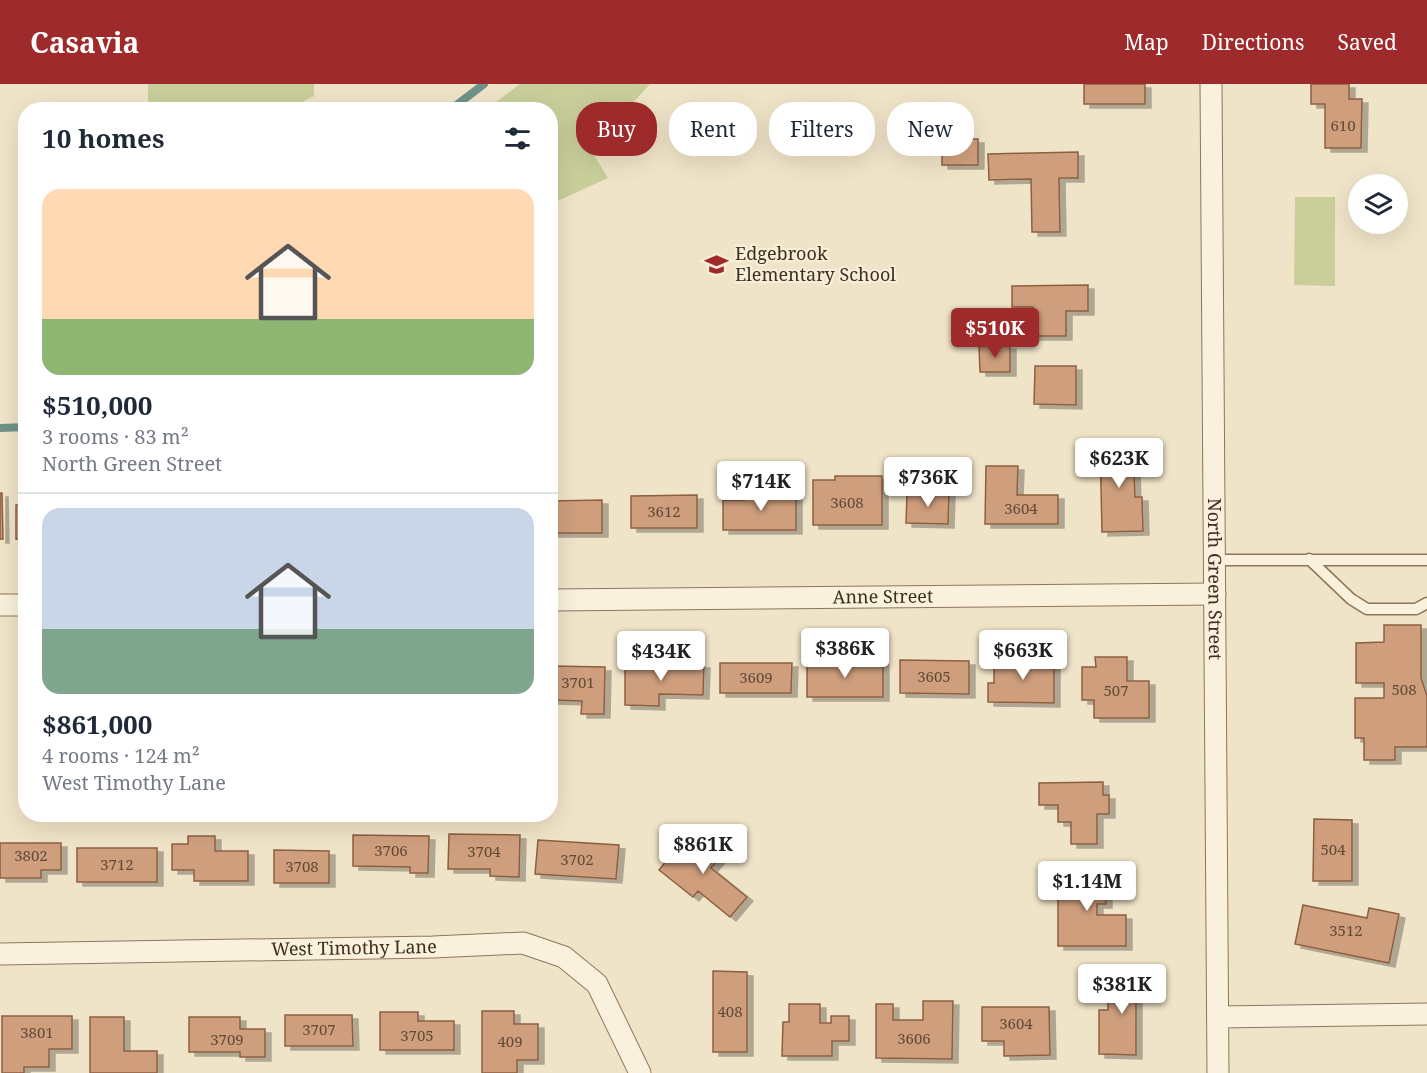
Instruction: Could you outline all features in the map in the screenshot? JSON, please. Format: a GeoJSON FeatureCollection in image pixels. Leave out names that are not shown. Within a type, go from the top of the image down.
{"type":"FeatureCollection","features":[{"type":"Feature","properties":{"kind":"street","name":"North Green Street"},"geometry":{"type":"LineString","coordinates":[[1211,84],[1218,1073]]}},
{"type":"Feature","properties":{"kind":"street","name":"Anne Street"},"geometry":{"type":"LineString","coordinates":[[558,600],[1215,594]]}},
{"type":"Feature","properties":{"kind":"street"},"geometry":{"type":"LineString","coordinates":[[0,605],[18,605]]}},
{"type":"Feature","properties":{"kind":"street","name":"West Timothy Lane"},"geometry":{"type":"LineString","coordinates":[[0,954],[433,947],[523,943],[564,957],[597,984],[640,1073]]}},
{"type":"Feature","properties":{"kind":"street"},"geometry":{"type":"LineString","coordinates":[[1218,1017],[1427,1014]]}},
{"type":"Feature","properties":{"kind":"lane"},"geometry":{"type":"LineString","coordinates":[[1309,559],[1352,599],[1367,609],[1416,609],[1427,603]]}},
{"type":"Feature","properties":{"kind":"lane"},"geometry":{"type":"LineString","coordinates":[[1214,560],[1427,560]]}},
{"type":"Feature","properties":{"kind":"green space"},"geometry":{"type":"Polygon","coordinates":[[[148,84],[314,84],[314,96],[302,102],[148,102],[148,84]]]}},
{"type":"Feature","properties":{"kind":"green space"},"geometry":{"type":"Polygon","coordinates":[[[520,84],[650,84],[634,102],[576,102],[576,156],[595,156],[608,178],[558,201],[558,102],[496,102],[520,84]]]}},
{"type":"Feature","properties":{"kind":"green space"},"geometry":{"type":"Polygon","coordinates":[[[1295,197],[1335,197],[1335,286],[1294,285],[1295,197]]]}},
{"type":"Feature","properties":{"kind":"building"},"geometry":{"type":"Polygon","coordinates":[[[1084,84],[1145,84],[1145,104],[1084,104],[1084,84]]]}},
{"type":"Feature","properties":{"kind":"building"},"geometry":{"type":"Polygon","coordinates":[[[1311,84],[1349,84],[1349,99],[1362,99],[1361,148],[1325,148],[1325,104],[1311,104],[1311,84]]]}},
{"type":"Feature","properties":{"kind":"building"},"geometry":{"type":"Polygon","coordinates":[[[974,139],[978,139],[978,165],[942,165],[942,156],[974,156],[974,139]]]}},
{"type":"Feature","properties":{"kind":"building"},"geometry":{"type":"Polygon","coordinates":[[[1078,152],[1078,178],[1059,178],[1060,232],[1032,232],[1031,179],[989,180],[988,154],[1078,152]]]}},
{"type":"Feature","properties":{"kind":"building"},"geometry":{"type":"Polygon","coordinates":[[[1088,285],[1088,311],[1066,311],[1066,336],[1033,336],[1033,307],[1012,307],[1012,286],[1088,285]]]}},
{"type":"Feature","properties":{"kind":"building"},"geometry":{"type":"Polygon","coordinates":[[[1010,345],[1010,372],[980,372],[979,346],[1010,345]]]}},
{"type":"Feature","properties":{"kind":"building"},"geometry":{"type":"Polygon","coordinates":[[[1035,366],[1076,366],[1076,405],[1034,404],[1035,366]]]}},
{"type":"Feature","properties":{"kind":"building"},"geometry":{"type":"Polygon","coordinates":[[[1133,442],[1135,497],[1142,497],[1143,531],[1102,532],[1100,443],[1133,442]]]}},
{"type":"Feature","properties":{"kind":"building"},"geometry":{"type":"Polygon","coordinates":[[[986,466],[1018,466],[1017,495],[1058,495],[1058,524],[985,524],[986,466]]]}},
{"type":"Feature","properties":{"kind":"building"},"geometry":{"type":"Polygon","coordinates":[[[835,476],[882,476],[882,525],[813,525],[813,480],[835,480],[835,476]]]}},
{"type":"Feature","properties":{"kind":"building"},"geometry":{"type":"Polygon","coordinates":[[[0,493],[2,493],[3,539],[0,539],[0,493]]]}},
{"type":"Feature","properties":{"kind":"building"},"geometry":{"type":"Polygon","coordinates":[[[744,493],[796,493],[796,530],[723,530],[723,500],[744,500],[744,493]]]}},
{"type":"Feature","properties":{"kind":"building"},"geometry":{"type":"Polygon","coordinates":[[[907,493],[949,493],[948,524],[906,523],[907,493]]]}},
{"type":"Feature","properties":{"kind":"building"},"geometry":{"type":"Polygon","coordinates":[[[697,495],[697,528],[631,528],[631,496],[697,495]]]}},
{"type":"Feature","properties":{"kind":"building"},"geometry":{"type":"Polygon","coordinates":[[[602,500],[602,533],[558,533],[558,501],[602,500]]]}},
{"type":"Feature","properties":{"kind":"building"},"geometry":{"type":"Polygon","coordinates":[[[16,505],[18,505],[18,539],[16,539],[16,505]]]}},
{"type":"Feature","properties":{"kind":"building"},"geometry":{"type":"Polygon","coordinates":[[[1384,625],[1421,625],[1421,678],[1427,696],[1427,747],[1395,747],[1395,760],[1364,760],[1364,738],[1355,738],[1355,698],[1384,698],[1384,683],[1356,683],[1356,643],[1384,642],[1384,625]]]}},
{"type":"Feature","properties":{"kind":"building"},"geometry":{"type":"Polygon","coordinates":[[[1095,657],[1127,657],[1127,681],[1149,681],[1149,718],[1094,718],[1094,700],[1082,700],[1082,667],[1096,667],[1095,657]]]}},
{"type":"Feature","properties":{"kind":"building"},"geometry":{"type":"Polygon","coordinates":[[[994,658],[1054,659],[1054,703],[988,702],[988,683],[994,683],[994,658]]]}},
{"type":"Feature","properties":{"kind":"building"},"geometry":{"type":"Polygon","coordinates":[[[900,660],[969,661],[969,694],[900,693],[900,660]]]}},
{"type":"Feature","properties":{"kind":"building"},"geometry":{"type":"Polygon","coordinates":[[[807,661],[883,661],[883,697],[807,697],[807,661]]]}},
{"type":"Feature","properties":{"kind":"building"},"geometry":{"type":"Polygon","coordinates":[[[625,663],[704,664],[703,695],[659,694],[659,706],[625,705],[625,663]]]}},
{"type":"Feature","properties":{"kind":"building"},"geometry":{"type":"Polygon","coordinates":[[[720,663],[792,663],[791,693],[720,693],[720,663]]]}},
{"type":"Feature","properties":{"kind":"building"},"geometry":{"type":"Polygon","coordinates":[[[558,666],[605,667],[604,714],[581,714],[582,701],[558,700],[558,666]]]}},
{"type":"Feature","properties":{"kind":"building"},"geometry":{"type":"Polygon","coordinates":[[[1103,782],[1103,795],[1109,795],[1109,814],[1097,814],[1097,844],[1071,844],[1071,822],[1058,822],[1058,805],[1039,805],[1039,783],[1103,782]]]}},
{"type":"Feature","properties":{"kind":"building"},"geometry":{"type":"Polygon","coordinates":[[[1314,819],[1352,820],[1352,881],[1313,881],[1314,819]]]}},
{"type":"Feature","properties":{"kind":"building"},"geometry":{"type":"Polygon","coordinates":[[[449,834],[520,835],[519,877],[490,876],[490,869],[448,869],[449,834]]]}},
{"type":"Feature","properties":{"kind":"building"},"geometry":{"type":"Polygon","coordinates":[[[702,834],[724,853],[711,868],[747,897],[730,917],[698,891],[693,897],[659,870],[682,842],[691,849],[702,834]]]}},
{"type":"Feature","properties":{"kind":"building"},"geometry":{"type":"Polygon","coordinates":[[[353,835],[429,836],[428,873],[410,873],[410,867],[353,866],[353,835]]]}},
{"type":"Feature","properties":{"kind":"building"},"geometry":{"type":"Polygon","coordinates":[[[188,836],[215,836],[215,851],[248,851],[248,881],[194,881],[194,870],[172,870],[172,844],[188,844],[188,836]]]}},
{"type":"Feature","properties":{"kind":"building"},"geometry":{"type":"Polygon","coordinates":[[[538,840],[619,845],[616,879],[535,874],[538,840]]]}},
{"type":"Feature","properties":{"kind":"building"},"geometry":{"type":"Polygon","coordinates":[[[0,843],[61,843],[61,870],[41,870],[41,878],[0,878],[0,843]]]}},
{"type":"Feature","properties":{"kind":"building"},"geometry":{"type":"Polygon","coordinates":[[[77,848],[157,848],[157,882],[77,882],[77,848]]]}},
{"type":"Feature","properties":{"kind":"building"},"geometry":{"type":"Polygon","coordinates":[[[274,850],[329,851],[329,883],[274,883],[274,850]]]}},
{"type":"Feature","properties":{"kind":"building"},"geometry":{"type":"Polygon","coordinates":[[[1058,872],[1106,872],[1106,904],[1097,904],[1097,915],[1126,915],[1126,946],[1058,946],[1058,872]]]}},
{"type":"Feature","properties":{"kind":"building"},"geometry":{"type":"Polygon","coordinates":[[[1303,905],[1367,918],[1369,908],[1399,914],[1389,963],[1295,944],[1303,905]]]}},
{"type":"Feature","properties":{"kind":"building"},"geometry":{"type":"Polygon","coordinates":[[[713,971],[747,972],[747,1052],[713,1052],[713,971]]]}},
{"type":"Feature","properties":{"kind":"building"},"geometry":{"type":"Polygon","coordinates":[[[1108,976],[1151,976],[1151,995],[1136,995],[1136,1055],[1099,1054],[1099,1010],[1108,1010],[1108,976]]]}},
{"type":"Feature","properties":{"kind":"building"},"geometry":{"type":"Polygon","coordinates":[[[923,1001],[953,1001],[952,1059],[876,1058],[876,1004],[893,1004],[893,1020],[923,1020],[923,1001]]]}},
{"type":"Feature","properties":{"kind":"building"},"geometry":{"type":"Polygon","coordinates":[[[789,1004],[820,1004],[820,1023],[831,1023],[831,1016],[849,1016],[849,1041],[832,1041],[832,1056],[782,1056],[783,1022],[789,1022],[789,1004]]]}},
{"type":"Feature","properties":{"kind":"building"},"geometry":{"type":"Polygon","coordinates":[[[982,1007],[1049,1007],[1050,1055],[1004,1056],[1004,1041],[982,1041],[982,1007]]]}},
{"type":"Feature","properties":{"kind":"building"},"geometry":{"type":"Polygon","coordinates":[[[482,1011],[514,1011],[514,1024],[538,1024],[538,1060],[517,1060],[517,1073],[482,1073],[482,1011]]]}},
{"type":"Feature","properties":{"kind":"building"},"geometry":{"type":"Polygon","coordinates":[[[380,1012],[418,1012],[418,1021],[454,1021],[454,1050],[380,1050],[380,1012]]]}},
{"type":"Feature","properties":{"kind":"building"},"geometry":{"type":"Polygon","coordinates":[[[285,1015],[352,1015],[353,1046],[285,1046],[285,1015]]]}},
{"type":"Feature","properties":{"kind":"building"},"geometry":{"type":"Polygon","coordinates":[[[2,1016],[72,1016],[72,1049],[49,1049],[49,1067],[24,1067],[24,1073],[2,1073],[2,1016]]]}},
{"type":"Feature","properties":{"kind":"building"},"geometry":{"type":"Polygon","coordinates":[[[90,1017],[124,1017],[124,1051],[157,1051],[157,1073],[90,1073],[90,1017]]]}},
{"type":"Feature","properties":{"kind":"building"},"geometry":{"type":"Polygon","coordinates":[[[189,1017],[240,1017],[240,1029],[265,1029],[265,1057],[240,1057],[240,1052],[189,1052],[189,1017]]]}},
{"type":"Feature","properties":{"kind":"waterway"},"geometry":{"type":"LineString","coordinates":[[460,102],[484,84]]}},
{"type":"Feature","properties":{"kind":"waterway"},"geometry":{"type":"LineString","coordinates":[[0,428],[18,427]]}},
{"type":"Feature","properties":{"kind":"place","name":"Edgebrook Elementary School"},"geometry":{"type":"Point","coordinates":[717,264]}}]}
